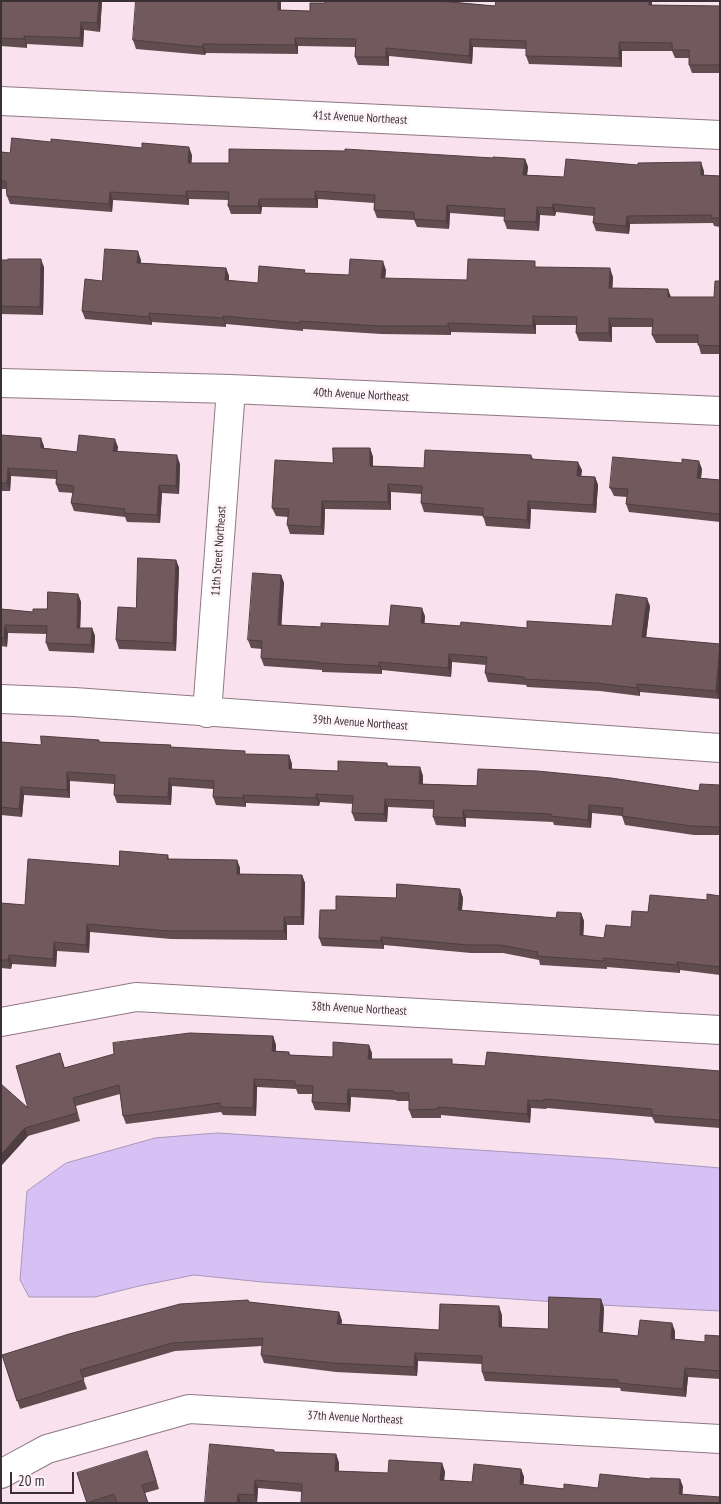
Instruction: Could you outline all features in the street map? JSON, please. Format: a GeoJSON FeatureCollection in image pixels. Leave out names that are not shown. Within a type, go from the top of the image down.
{"type":"FeatureCollection","features":[{"type":"Feature","properties":{"kind":"street","name":"41st Avenue Northeast"},"geometry":{"type":"LineString","coordinates":[[1,101],[720,135]]}},
{"type":"Feature","properties":{"kind":"street","name":"40th Avenue Northeast"},"geometry":{"type":"LineString","coordinates":[[1,383],[231,389],[720,411]]}},
{"type":"Feature","properties":{"kind":"street","name":"11th Street Northeast"},"geometry":{"type":"LineString","coordinates":[[207,713],[231,389]]}},
{"type":"Feature","properties":{"kind":"street","name":"39th Avenue Northeast"},"geometry":{"type":"LineString","coordinates":[[1,699],[74,702],[207,713],[720,748]]}},
{"type":"Feature","properties":{"kind":"street","name":"38th Avenue Northeast"},"geometry":{"type":"LineString","coordinates":[[1,1022],[136,997],[720,1030]]}},
{"type":"Feature","properties":{"kind":"street","name":"37th Avenue Northeast"},"geometry":{"type":"LineString","coordinates":[[1,1474],[47,1449],[189,1409],[720,1439]]}},
{"type":"Feature","properties":{"kind":"shaded area"},"geometry":{"type":"Polygon","coordinates":[[[218,1133],[615,1159],[720,1168],[720,1311],[601,1305],[262,1282],[194,1275],[95,1297],[29,1297],[20,1280],[27,1191],[66,1163],[155,1138],[218,1133]]]}},
{"type":"Feature","properties":{"kind":"building"},"geometry":{"type":"Polygon","coordinates":[[[1,1],[99,1],[97,23],[81,22],[80,38],[24,36],[24,39],[1,38],[1,1]]]}},
{"type":"Feature","properties":{"kind":"building"},"geometry":{"type":"Polygon","coordinates":[[[136,1],[278,1],[278,10],[310,11],[310,3],[325,3],[325,1],[439,1],[495,6],[496,1],[649,1],[649,5],[720,6],[720,65],[689,65],[689,50],[672,50],[672,43],[619,42],[619,58],[526,56],[526,41],[470,39],[469,56],[386,48],[386,57],[355,57],[356,39],[295,38],[295,45],[203,44],[202,47],[133,40],[136,1]]]}},
{"type":"Feature","properties":{"kind":"building"},"geometry":{"type":"Polygon","coordinates":[[[12,138],[51,142],[51,139],[142,148],[142,143],[189,147],[188,163],[229,163],[229,149],[345,151],[345,149],[525,159],[523,175],[564,177],[566,159],[638,165],[638,163],[701,162],[701,175],[720,176],[720,218],[711,218],[712,215],[627,216],[626,226],[593,223],[595,208],[553,204],[552,208],[537,207],[536,222],[504,221],[505,209],[447,205],[446,221],[414,219],[414,212],[374,210],[375,195],[315,191],[315,199],[259,199],[258,206],[228,206],[229,192],[186,191],[186,196],[110,192],[109,204],[7,196],[6,181],[1,181],[1,152],[10,153],[12,138]]]}},
{"type":"Feature","properties":{"kind":"building"},"geometry":{"type":"Polygon","coordinates":[[[105,249],[138,251],[137,263],[226,268],[225,280],[258,283],[259,266],[305,270],[304,273],[349,275],[350,259],[383,261],[381,278],[467,280],[468,259],[535,261],[535,267],[610,268],[609,288],[668,289],[668,297],[714,297],[715,281],[720,281],[720,346],[698,345],[698,335],[652,335],[653,319],[609,318],[609,333],[576,333],[577,317],[533,316],[533,326],[448,323],[448,326],[378,326],[149,313],[149,317],[82,311],[85,279],[102,281],[105,249]]]}},
{"type":"Feature","properties":{"kind":"building"},"geometry":{"type":"Polygon","coordinates":[[[41,259],[40,307],[1,306],[1,260],[41,259]]]}},
{"type":"Feature","properties":{"kind":"building"},"geometry":{"type":"Polygon","coordinates":[[[1,435],[41,438],[41,448],[77,452],[79,435],[115,439],[113,451],[177,455],[176,486],[159,485],[157,515],[124,513],[125,509],[71,503],[74,486],[56,484],[57,471],[8,468],[7,483],[1,483],[1,435]]]}},
{"type":"Feature","properties":{"kind":"building"},"geometry":{"type":"Polygon","coordinates":[[[333,448],[370,448],[370,466],[424,468],[425,450],[531,455],[531,459],[578,462],[577,476],[595,477],[593,505],[528,501],[527,520],[483,517],[483,508],[421,503],[422,486],[388,484],[388,502],[322,501],[321,527],[287,525],[289,509],[272,508],[275,460],[333,463],[333,448]]]}},
{"type":"Feature","properties":{"kind":"building"},"geometry":{"type":"Polygon","coordinates":[[[613,457],[682,463],[682,459],[699,461],[697,478],[720,480],[720,514],[626,504],[628,489],[610,488],[613,457]]]}},
{"type":"Feature","properties":{"kind":"building"},"geometry":{"type":"Polygon","coordinates":[[[138,558],[176,560],[173,643],[116,640],[118,607],[136,608],[138,558]]]}},
{"type":"Feature","properties":{"kind":"building"},"geometry":{"type":"Polygon","coordinates":[[[253,573],[281,575],[278,625],[321,627],[321,623],[389,626],[391,605],[422,608],[421,623],[460,626],[461,622],[527,628],[527,621],[612,626],[616,594],[647,598],[642,637],[720,644],[716,691],[637,684],[637,688],[597,683],[524,679],[524,677],[485,673],[487,657],[449,654],[448,668],[379,662],[379,666],[261,658],[262,641],[248,640],[253,573]]]}},
{"type":"Feature","properties":{"kind":"building"},"geometry":{"type":"Polygon","coordinates":[[[48,592],[78,594],[77,628],[92,628],[91,645],[46,643],[47,626],[5,625],[4,638],[1,638],[1,609],[33,612],[33,609],[47,609],[48,592]]]}},
{"type":"Feature","properties":{"kind":"building"},"geometry":{"type":"Polygon","coordinates":[[[41,736],[99,740],[99,742],[245,751],[245,754],[289,755],[289,769],[338,771],[338,761],[387,763],[387,766],[420,767],[419,784],[477,786],[478,769],[537,771],[611,778],[699,791],[700,784],[720,785],[720,827],[691,826],[622,816],[623,808],[589,805],[588,820],[551,816],[551,814],[463,810],[463,818],[433,817],[434,801],[385,799],[384,814],[352,813],[353,796],[316,794],[316,798],[243,795],[243,798],[213,797],[214,781],[169,778],[168,797],[114,795],[115,775],[67,772],[67,790],[21,787],[19,809],[1,807],[1,742],[41,745],[41,736]]]}},
{"type":"Feature","properties":{"kind":"building"},"geometry":{"type":"Polygon","coordinates":[[[120,851],[168,855],[167,859],[237,860],[237,874],[302,875],[301,917],[284,917],[284,931],[168,931],[87,924],[86,945],[54,942],[53,959],[9,955],[8,960],[1,960],[1,903],[25,905],[28,859],[119,866],[120,851]]]}},
{"type":"Feature","properties":{"kind":"building"},"geometry":{"type":"Polygon","coordinates":[[[397,884],[460,889],[458,910],[556,918],[557,912],[581,913],[580,935],[604,938],[606,925],[631,927],[632,911],[648,912],[650,895],[707,900],[707,894],[720,896],[720,967],[677,962],[677,965],[604,958],[604,961],[537,956],[538,952],[500,945],[468,945],[381,937],[381,941],[319,938],[320,910],[336,910],[336,896],[396,898],[397,884]]]}},
{"type":"Feature","properties":{"kind":"building"},"geometry":{"type":"Polygon","coordinates":[[[190,1033],[273,1036],[272,1051],[289,1052],[289,1055],[333,1057],[333,1042],[369,1045],[368,1059],[452,1059],[452,1064],[485,1066],[487,1052],[720,1071],[720,1120],[652,1115],[652,1109],[544,1099],[543,1101],[528,1100],[527,1114],[438,1107],[438,1109],[409,1110],[409,1093],[394,1093],[394,1091],[348,1089],[347,1104],[312,1102],[313,1086],[295,1085],[295,1081],[254,1079],[253,1108],[220,1107],[220,1103],[123,1116],[119,1085],[73,1098],[77,1113],[25,1128],[1,1154],[1,1084],[28,1108],[16,1066],[60,1053],[64,1068],[114,1054],[113,1043],[190,1033]]]}},
{"type":"Feature","properties":{"kind":"building"},"geometry":{"type":"Polygon","coordinates":[[[549,1297],[601,1299],[599,1332],[638,1336],[640,1320],[672,1323],[671,1339],[705,1342],[705,1335],[720,1336],[720,1371],[685,1368],[683,1389],[618,1383],[618,1380],[482,1372],[482,1356],[415,1353],[414,1367],[333,1363],[261,1355],[263,1338],[172,1343],[80,1370],[84,1380],[17,1401],[2,1355],[69,1334],[180,1304],[248,1300],[249,1302],[339,1312],[337,1324],[439,1330],[440,1304],[499,1306],[499,1327],[548,1329],[549,1297]]]}},
{"type":"Feature","properties":{"kind":"building"},"geometry":{"type":"Polygon","coordinates":[[[210,1444],[274,1450],[274,1452],[336,1454],[335,1471],[388,1473],[389,1460],[442,1463],[440,1480],[472,1482],[474,1464],[521,1469],[520,1484],[564,1489],[564,1484],[598,1488],[600,1474],[650,1479],[680,1479],[679,1494],[720,1497],[720,1503],[301,1503],[302,1484],[255,1480],[254,1495],[238,1494],[237,1503],[205,1503],[210,1444]]]}},
{"type":"Feature","properties":{"kind":"building"},"geometry":{"type":"Polygon","coordinates":[[[147,1451],[156,1481],[142,1485],[148,1503],[117,1503],[114,1494],[87,1503],[77,1473],[147,1451]]]}}]}
